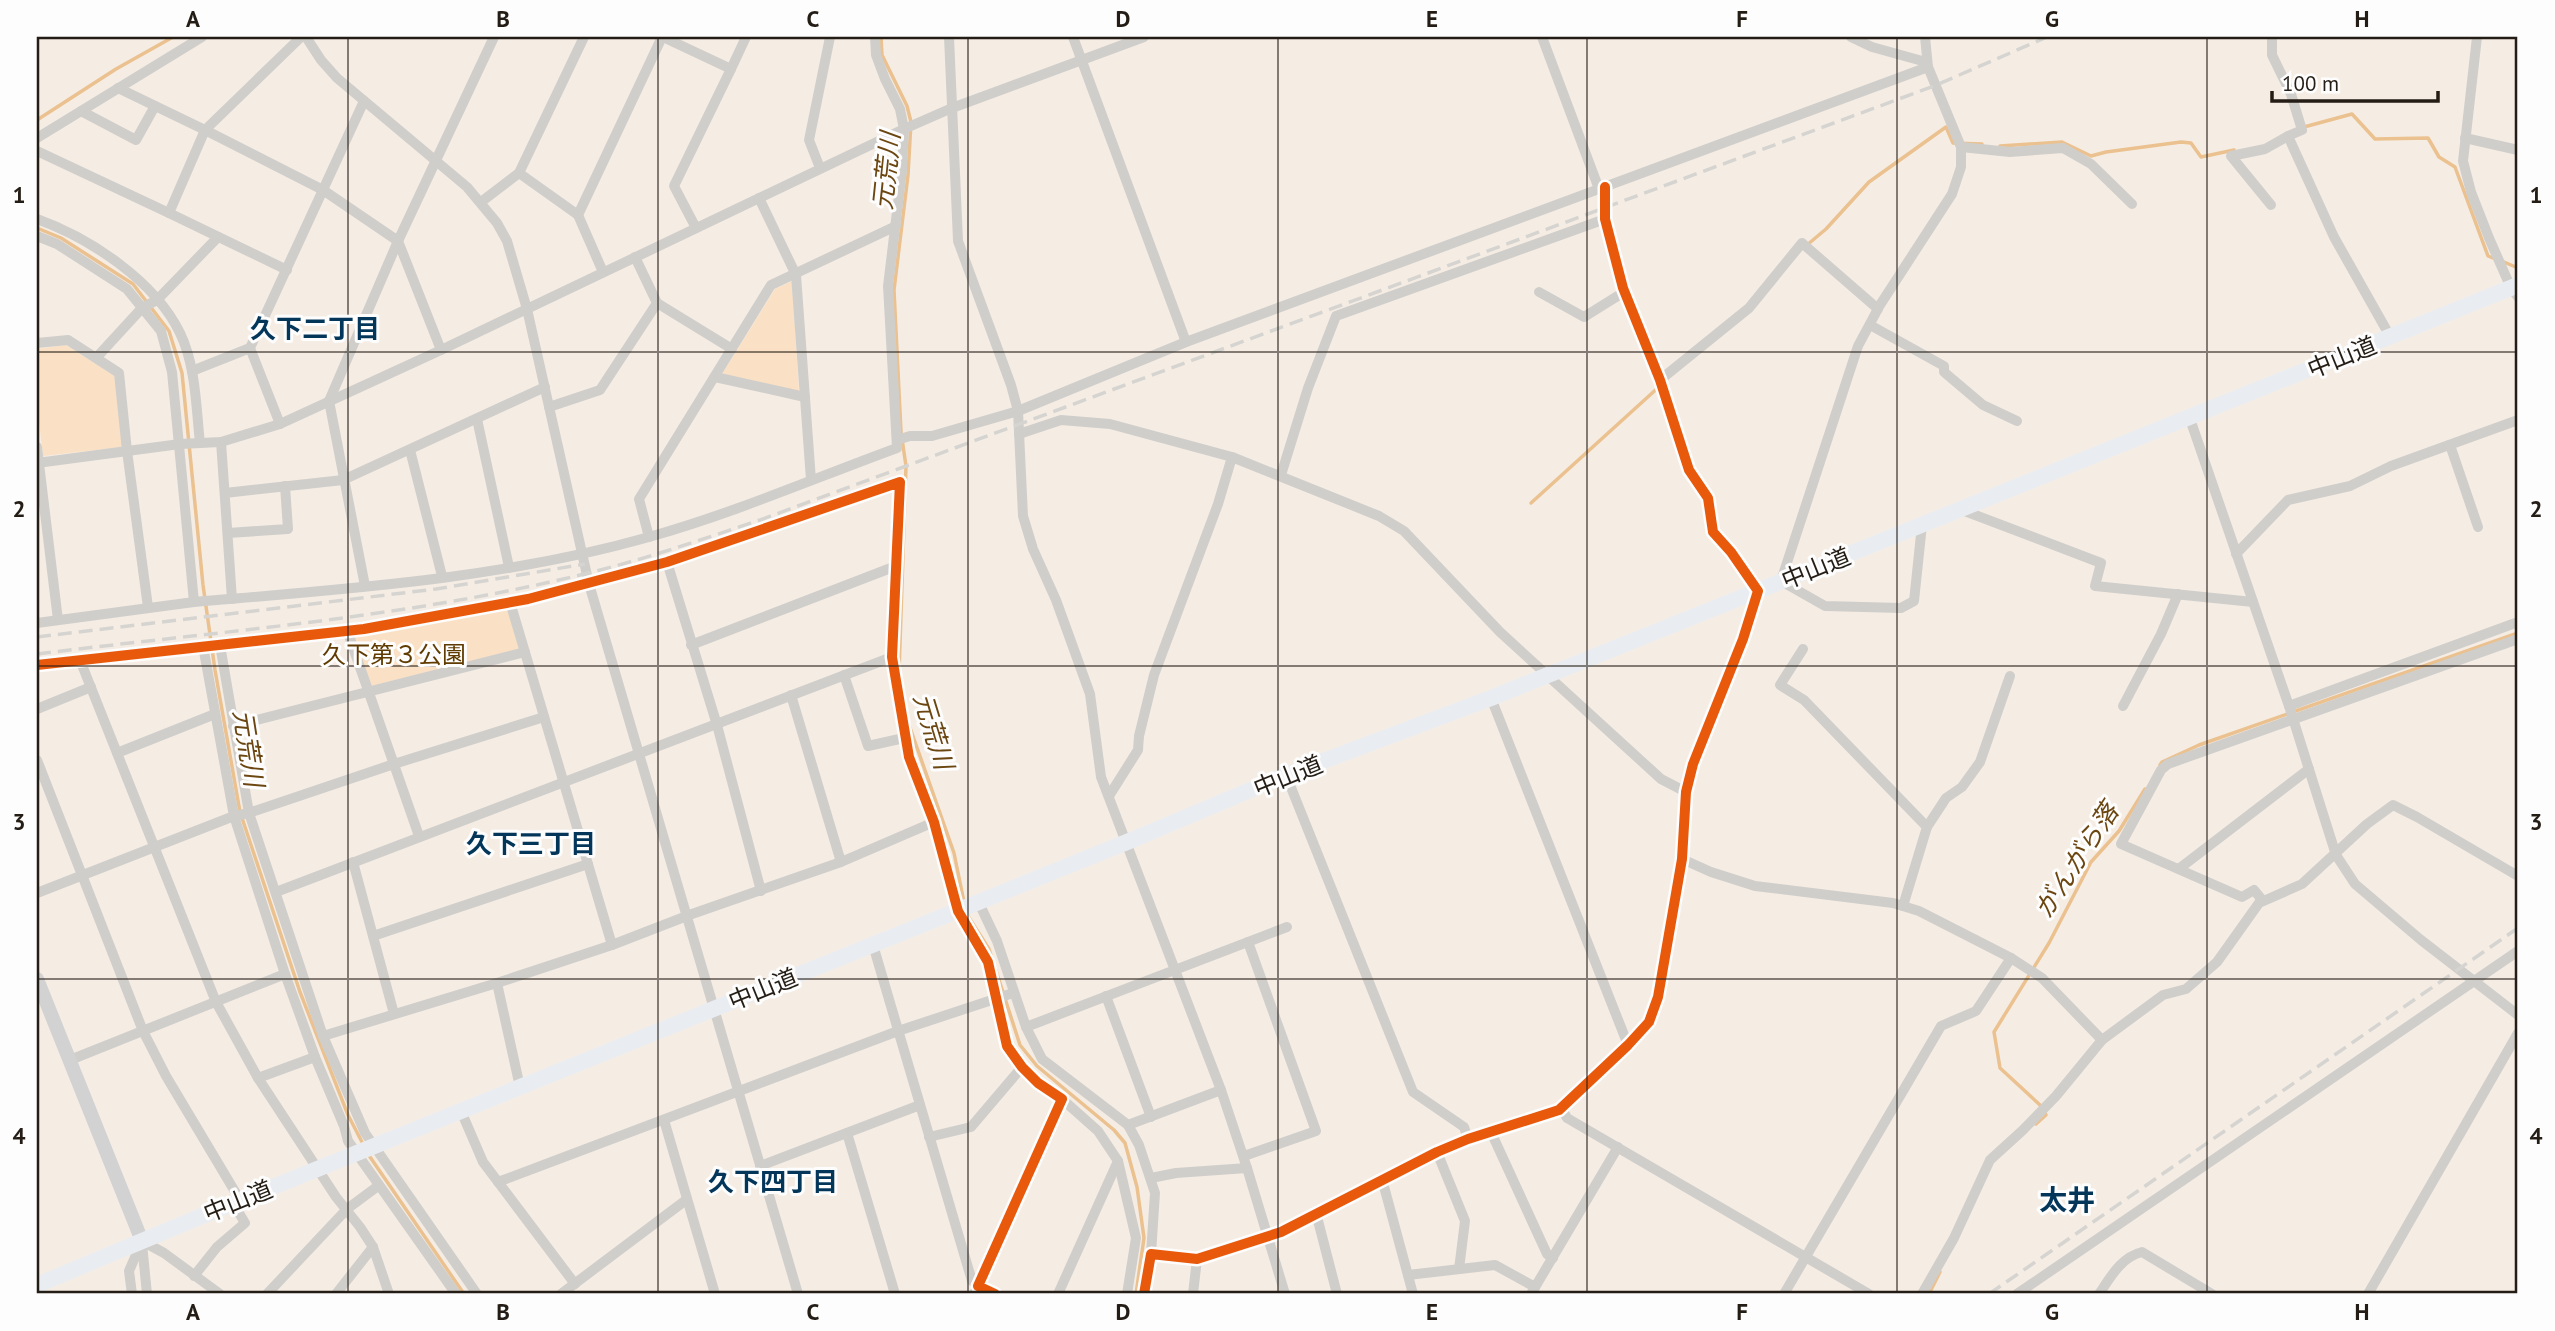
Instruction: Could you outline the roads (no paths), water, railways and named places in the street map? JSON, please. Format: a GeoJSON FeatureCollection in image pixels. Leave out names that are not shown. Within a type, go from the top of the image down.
{"type":"FeatureCollection","features":[{"type":"Feature","properties":{"kind":"highway","name":"中山道"},"geometry":{"type":"LineString","coordinates":[[37,1285],[1286,775],[1491,698],[2516,290]]}},
{"type":"Feature","properties":{"kind":"highway","name":"中山道"},"geometry":{"type":"LineString","coordinates":[[37,1280],[62,1273]]}},
{"type":"Feature","properties":{"kind":"main road"},"geometry":{"type":"LineString","coordinates":[[37,979],[142,1241]]}},
{"type":"Feature","properties":{"kind":"street"},"geometry":{"type":"LineString","coordinates":[[37,138],[202,37]]}},
{"type":"Feature","properties":{"kind":"street"},"geometry":{"type":"LineString","coordinates":[[169,213],[205,130],[304,37],[337,78],[436,159],[481,202],[507,241],[527,309],[589,584],[798,1294]]}},
{"type":"Feature","properties":{"kind":"street"},"geometry":{"type":"LineString","coordinates":[[365,586],[329,401],[398,241],[493,37]]}},
{"type":"Feature","properties":{"kind":"street"},"geometry":{"type":"LineString","coordinates":[[481,202],[519,173],[584,37]]}},
{"type":"Feature","properties":{"kind":"street"},"geometry":{"type":"LineString","coordinates":[[578,215],[663,37],[731,69]]}},
{"type":"Feature","properties":{"kind":"street"},"geometry":{"type":"LineString","coordinates":[[695,228],[674,187],[746,37]]}},
{"type":"Feature","properties":{"kind":"street"},"geometry":{"type":"LineString","coordinates":[[820,169],[809,140],[830,37]]}},
{"type":"Feature","properties":{"kind":"street"},"geometry":{"type":"LineString","coordinates":[[37,623],[148,607],[365,586],[509,568],[649,537],[747,505],[897,448],[888,286],[904,129],[900,109],[876,55],[875,37]]}},
{"type":"Feature","properties":{"kind":"street"},"geometry":{"type":"LineString","coordinates":[[949,37],[958,241],[1018,411],[1023,516],[1033,549],[1056,600],[1090,694],[1101,777],[1221,1090],[1246,1162],[1285,1294]]}},
{"type":"Feature","properties":{"kind":"street"},"geometry":{"type":"LineString","coordinates":[[1073,37],[1186,342]]}},
{"type":"Feature","properties":{"kind":"street"},"geometry":{"type":"LineString","coordinates":[[38,463],[180,444],[222,442],[280,424],[904,129],[952,108],[1143,37]]}},
{"type":"Feature","properties":{"kind":"street"},"geometry":{"type":"LineString","coordinates":[[1151,1254],[1197,1259],[1281,1233],[1437,1152],[1468,1139],[1562,1109],[1649,1022],[1658,997],[1682,859],[1686,792],[1693,764],[1743,639],[1758,591],[1731,552],[1713,532],[1708,498],[1689,470],[1660,380],[1624,292],[1605,219],[1602,188],[1542,37]]}},
{"type":"Feature","properties":{"kind":"street"},"geometry":{"type":"LineString","coordinates":[[1851,37],[1872,47],[1927,64]]}},
{"type":"Feature","properties":{"kind":"street"},"geometry":{"type":"LineString","coordinates":[[1922,525],[1914,601],[1901,608],[1825,606],[1781,581],[1858,346],[1878,309],[1952,194],[1961,167],[1961,148],[1927,64],[1925,37]]}},
{"type":"Feature","properties":{"kind":"street"},"geometry":{"type":"LineString","coordinates":[[2271,205],[2231,156],[2265,149],[2302,130],[2291,94],[2272,55],[2272,37]]}},
{"type":"Feature","properties":{"kind":"street"},"geometry":{"type":"LineString","coordinates":[[2477,37],[2463,161],[2472,192],[2516,290]]}},
{"type":"Feature","properties":{"kind":"street"},"geometry":{"type":"LineString","coordinates":[[897,440],[910,436],[933,436],[1018,411],[1186,342],[1927,64]]}},
{"type":"Feature","properties":{"kind":"street"},"geometry":{"type":"LineString","coordinates":[[118,88],[323,191],[398,241],[441,350]]}},
{"type":"Feature","properties":{"kind":"street"},"geometry":{"type":"LineString","coordinates":[[192,371],[250,348],[364,101]]}},
{"type":"Feature","properties":{"kind":"street"},"geometry":{"type":"LineString","coordinates":[[81,111],[136,140],[155,106]]}},
{"type":"Feature","properties":{"kind":"street"},"geometry":{"type":"LineString","coordinates":[[2288,136],[2334,237],[2391,338]]}},
{"type":"Feature","properties":{"kind":"street"},"geometry":{"type":"LineString","coordinates":[[2465,138],[2518,150]]}},
{"type":"Feature","properties":{"kind":"street"},"geometry":{"type":"LineString","coordinates":[[1961,148],[2010,152],[2063,148],[2091,164],[2132,204]]}},
{"type":"Feature","properties":{"kind":"street"},"geometry":{"type":"LineString","coordinates":[[37,151],[286,270]]}},
{"type":"Feature","properties":{"kind":"street"},"geometry":{"type":"LineString","coordinates":[[519,173],[578,215],[603,272]]}},
{"type":"Feature","properties":{"kind":"street"},"geometry":{"type":"LineString","coordinates":[[759,198],[796,275],[811,480]]}},
{"type":"Feature","properties":{"kind":"street"},"geometry":{"type":"LineString","coordinates":[[37,219],[63,228],[139,278],[157,300],[180,333],[192,371],[200,443]]}},
{"type":"Feature","properties":{"kind":"street"},"geometry":{"type":"LineString","coordinates":[[1280,475],[1308,388],[1336,316],[1605,219]]}},
{"type":"Feature","properties":{"kind":"street"},"geometry":{"type":"LineString","coordinates":[[649,537],[639,499],[771,285],[896,226]]}},
{"type":"Feature","properties":{"kind":"street"},"geometry":{"type":"LineString","coordinates":[[37,236],[57,244],[127,289],[161,331],[172,372],[194,602]]}},
{"type":"Feature","properties":{"kind":"street"},"geometry":{"type":"LineString","coordinates":[[97,357],[142,308],[157,300],[218,237]]}},
{"type":"Feature","properties":{"kind":"street"},"geometry":{"type":"LineString","coordinates":[[1660,380],[1749,308],[1802,243],[1878,309]]}},
{"type":"Feature","properties":{"kind":"street"},"geometry":{"type":"LineString","coordinates":[[635,257],[657,303],[732,349]]}},
{"type":"Feature","properties":{"kind":"street"},"geometry":{"type":"LineString","coordinates":[[1539,292],[1584,317],[1624,292]]}},
{"type":"Feature","properties":{"kind":"street"},"geometry":{"type":"LineString","coordinates":[[549,407],[600,390],[657,303]]}},
{"type":"Feature","properties":{"kind":"street"},"geometry":{"type":"LineString","coordinates":[[1870,325],[1944,366],[1944,372],[1983,405],[2017,421]]}},
{"type":"Feature","properties":{"kind":"street"},"geometry":{"type":"LineString","coordinates":[[37,343],[68,340],[119,373],[148,607]]}},
{"type":"Feature","properties":{"kind":"street"},"geometry":{"type":"LineString","coordinates":[[250,348],[280,424]]}},
{"type":"Feature","properties":{"kind":"street"},"geometry":{"type":"LineString","coordinates":[[715,377],[805,397]]}},
{"type":"Feature","properties":{"kind":"street"},"geometry":{"type":"LineString","coordinates":[[225,493],[343,480],[545,387]]}},
{"type":"Feature","properties":{"kind":"street"},"geometry":{"type":"LineString","coordinates":[[477,419],[509,568]]}},
{"type":"Feature","properties":{"kind":"street"},"geometry":{"type":"LineString","coordinates":[[2190,419],[2289,706],[2336,855],[2355,884],[2518,1015]]}},
{"type":"Feature","properties":{"kind":"street"},"geometry":{"type":"LineString","coordinates":[[1018,434],[1061,420],[1110,424],[1232,457],[1379,516],[1404,531],[1500,632],[1661,779],[1686,792]]}},
{"type":"Feature","properties":{"kind":"street"},"geometry":{"type":"LineString","coordinates":[[2236,554],[2288,500],[2350,486],[2391,466],[2518,420]]}},
{"type":"Feature","properties":{"kind":"street"},"geometry":{"type":"LineString","coordinates":[[222,442],[232,599]]}},
{"type":"Feature","properties":{"kind":"street"},"geometry":{"type":"LineString","coordinates":[[2450,445],[2479,527]]}},
{"type":"Feature","properties":{"kind":"street"},"geometry":{"type":"LineString","coordinates":[[37,447],[58,620]]}},
{"type":"Feature","properties":{"kind":"street"},"geometry":{"type":"LineString","coordinates":[[410,450],[442,576]]}},
{"type":"Feature","properties":{"kind":"street"},"geometry":{"type":"LineString","coordinates":[[1109,796],[1138,750],[1154,675],[1218,504],[1232,457]]}},
{"type":"Feature","properties":{"kind":"street"},"geometry":{"type":"LineString","coordinates":[[37,665],[347,630],[430,618],[510,602],[667,562],[900,482],[892,657],[909,757],[934,822],[958,911],[988,962],[1007,1046],[1021,1067],[1038,1083],[1062,1099],[1098,1131],[1118,1161],[1136,1238],[1127,1294]]}},
{"type":"Feature","properties":{"kind":"street"},"geometry":{"type":"LineString","coordinates":[[228,533],[288,529],[285,486]]}},
{"type":"Feature","properties":{"kind":"street"},"geometry":{"type":"LineString","coordinates":[[1962,510],[2101,563],[2095,586],[2253,602]]}},
{"type":"Feature","properties":{"kind":"street"},"geometry":{"type":"LineString","coordinates":[[667,562],[717,725],[761,891]]}},
{"type":"Feature","properties":{"kind":"street"},"geometry":{"type":"LineString","coordinates":[[691,645],[896,566]]}},
{"type":"Feature","properties":{"kind":"street"},"geometry":{"type":"LineString","coordinates":[[2123,706],[2161,635],[2178,594]]}},
{"type":"Feature","properties":{"kind":"street"},"geometry":{"type":"LineString","coordinates":[[510,602],[612,945]]}},
{"type":"Feature","properties":{"kind":"street"},"geometry":{"type":"LineString","coordinates":[[2289,706],[2518,622]]}},
{"type":"Feature","properties":{"kind":"street"},"geometry":{"type":"LineString","coordinates":[[347,630],[419,836]]}},
{"type":"Feature","properties":{"kind":"street"},"geometry":{"type":"LineString","coordinates":[[2263,901],[2254,890],[2242,897],[2121,844],[2161,770],[2168,764],[2293,718],[2518,639]]}},
{"type":"Feature","properties":{"kind":"street"},"geometry":{"type":"LineString","coordinates":[[220,645],[249,813],[323,1036],[358,1120],[477,1294]]}},
{"type":"Feature","properties":{"kind":"street"},"geometry":{"type":"LineString","coordinates":[[203,646],[234,816],[285,974],[348,1141],[456,1294]]}},
{"type":"Feature","properties":{"kind":"street"},"geometry":{"type":"LineString","coordinates":[[1803,649],[1780,685],[1804,700],[1927,827]]}},
{"type":"Feature","properties":{"kind":"street"},"geometry":{"type":"LineString","coordinates":[[233,726],[525,652]]}},
{"type":"Feature","properties":{"kind":"street"},"geometry":{"type":"LineString","coordinates":[[276,891],[892,657]]}},
{"type":"Feature","properties":{"kind":"street"},"geometry":{"type":"LineString","coordinates":[[80,660],[216,1002],[258,1077],[336,1198],[347,1209],[373,1247],[389,1294]]}},
{"type":"Feature","properties":{"kind":"street"},"geometry":{"type":"LineString","coordinates":[[844,675],[868,746],[904,738]]}},
{"type":"Feature","properties":{"kind":"street"},"geometry":{"type":"LineString","coordinates":[[1903,906],[1927,827],[1945,798],[1962,787],[1980,762],[2010,676]]}},
{"type":"Feature","properties":{"kind":"street"},"geometry":{"type":"LineString","coordinates":[[37,709],[91,687]]}},
{"type":"Feature","properties":{"kind":"street"},"geometry":{"type":"LineString","coordinates":[[791,695],[841,862]]}},
{"type":"Feature","properties":{"kind":"street"},"geometry":{"type":"LineString","coordinates":[[1491,698],[1628,1045]]}},
{"type":"Feature","properties":{"kind":"street"},"geometry":{"type":"LineString","coordinates":[[117,753],[215,714]]}},
{"type":"Feature","properties":{"kind":"street"},"geometry":{"type":"LineString","coordinates":[[37,892],[234,816],[544,718]]}},
{"type":"Feature","properties":{"kind":"street"},"geometry":{"type":"LineString","coordinates":[[37,760],[143,1031],[245,1223],[217,1247],[194,1276]]}},
{"type":"Feature","properties":{"kind":"street"},"geometry":{"type":"LineString","coordinates":[[2180,868],[2309,769]]}},
{"type":"Feature","properties":{"kind":"street"},"geometry":{"type":"LineString","coordinates":[[1286,775],[1413,1092],[1464,1127],[1468,1139]]}},
{"type":"Feature","properties":{"kind":"street"},"geometry":{"type":"LineString","coordinates":[[1922,1294],[1954,1238],[1990,1160],[2057,1095],[2102,1040],[2163,995],[2186,989],[2217,962],[2259,903],[2302,884],[2367,824],[2393,805],[2518,876]]}},
{"type":"Feature","properties":{"kind":"street"},"geometry":{"type":"LineString","coordinates":[[323,1036],[612,945],[687,915],[841,862],[934,822]]}},
{"type":"Feature","properties":{"kind":"street"},"geometry":{"type":"LineString","coordinates":[[1682,859],[1755,886],[1903,906],[1943,921],[2042,978],[2102,1040]]}},
{"type":"Feature","properties":{"kind":"street"},"geometry":{"type":"LineString","coordinates":[[353,862],[394,1014]]}},
{"type":"Feature","properties":{"kind":"street"},"geometry":{"type":"LineString","coordinates":[[373,936],[588,864]]}},
{"type":"Feature","properties":{"kind":"street"},"geometry":{"type":"LineString","coordinates":[[978,901],[997,941],[1026,1027],[1042,1059],[1128,1125],[1139,1145],[1155,1193],[1151,1254],[1144,1294]]}},
{"type":"Feature","properties":{"kind":"street"},"geometry":{"type":"LineString","coordinates":[[1026,1027],[1287,928]]}},
{"type":"Feature","properties":{"kind":"street"},"geometry":{"type":"LineString","coordinates":[[1151,1178],[1246,1162],[1316,1131],[1248,942]]}},
{"type":"Feature","properties":{"kind":"street"},"geometry":{"type":"LineString","coordinates":[[873,945],[976,1290]]}},
{"type":"Feature","properties":{"kind":"street"},"geometry":{"type":"LineString","coordinates":[[2017,1294],[2518,951]]}},
{"type":"Feature","properties":{"kind":"street"},"geometry":{"type":"LineString","coordinates":[[1784,1294],[1941,1026],[1976,1011],[2011,958]]}},
{"type":"Feature","properties":{"kind":"street"},"geometry":{"type":"LineString","coordinates":[[70,1060],[285,974]]}},
{"type":"Feature","properties":{"kind":"street"},"geometry":{"type":"LineString","coordinates":[[497,983],[520,1087]]}},
{"type":"Feature","properties":{"kind":"street"},"geometry":{"type":"LineString","coordinates":[[498,1182],[898,1031],[1013,993]]}},
{"type":"Feature","properties":{"kind":"street"},"geometry":{"type":"LineString","coordinates":[[1106,996],[1151,1117]]}},
{"type":"Feature","properties":{"kind":"street"},"geometry":{"type":"LineString","coordinates":[[2368,1294],[2518,1032]]}},
{"type":"Feature","properties":{"kind":"street"},"geometry":{"type":"LineString","coordinates":[[258,1077],[315,1056]]}},
{"type":"Feature","properties":{"kind":"street"},"geometry":{"type":"LineString","coordinates":[[929,1137],[971,1127],[1021,1067]]}},
{"type":"Feature","properties":{"kind":"street"},"geometry":{"type":"LineString","coordinates":[[1128,1125],[1221,1090]]}},
{"type":"Feature","properties":{"kind":"street"},"geometry":{"type":"LineString","coordinates":[[976,1290],[1062,1099]]}},
{"type":"Feature","properties":{"kind":"street"},"geometry":{"type":"LineString","coordinates":[[760,1166],[920,1105]]}},
{"type":"Feature","properties":{"kind":"street"},"geometry":{"type":"LineString","coordinates":[[1562,1109],[1567,1118],[1869,1294]]}},
{"type":"Feature","properties":{"kind":"street"},"geometry":{"type":"LineString","coordinates":[[461,1111],[482,1162],[575,1284]]}},
{"type":"Feature","properties":{"kind":"street"},"geometry":{"type":"LineString","coordinates":[[664,1120],[711,1293]]}},
{"type":"Feature","properties":{"kind":"street"},"geometry":{"type":"LineString","coordinates":[[1491,1132],[1547,1254],[1553,1258]]}},
{"type":"Feature","properties":{"kind":"street"},"geometry":{"type":"LineString","coordinates":[[847,1133],[895,1294]]}},
{"type":"Feature","properties":{"kind":"street"},"geometry":{"type":"LineString","coordinates":[[1408,1275],[1495,1265],[1533,1291],[1618,1147]]}},
{"type":"Feature","properties":{"kind":"street"},"geometry":{"type":"LineString","coordinates":[[1437,1152],[1465,1221],[1459,1269]]}},
{"type":"Feature","properties":{"kind":"street"},"geometry":{"type":"LineString","coordinates":[[1058,1294],[1118,1161]]}},
{"type":"Feature","properties":{"kind":"street"},"geometry":{"type":"LineString","coordinates":[[1382,1179],[1413,1294]]}},
{"type":"Feature","properties":{"kind":"street"},"geometry":{"type":"LineString","coordinates":[[268,1294],[347,1209],[378,1186]]}},
{"type":"Feature","properties":{"kind":"street"},"geometry":{"type":"LineString","coordinates":[[561,1294],[687,1200]]}},
{"type":"Feature","properties":{"kind":"street"},"geometry":{"type":"LineString","coordinates":[[1316,1213],[1336,1294]]}},
{"type":"Feature","properties":{"kind":"street"},"geometry":{"type":"LineString","coordinates":[[142,1241],[164,1253],[220,1294]]}},
{"type":"Feature","properties":{"kind":"street"},"geometry":{"type":"LineString","coordinates":[[132,1294],[130,1271],[142,1241]]}},
{"type":"Feature","properties":{"kind":"street"},"geometry":{"type":"LineString","coordinates":[[142,1241],[147,1294]]}},
{"type":"Feature","properties":{"kind":"street"},"geometry":{"type":"LineString","coordinates":[[336,1294],[373,1247]]}},
{"type":"Feature","properties":{"kind":"street"},"geometry":{"type":"LineString","coordinates":[[2099,1294],[2114,1271],[2133,1254],[2142,1252],[2212,1294]]}},
{"type":"Feature","properties":{"kind":"street"},"geometry":{"type":"LineString","coordinates":[[1192,1294],[1197,1259]]}},
{"type":"Feature","properties":{"kind":"street"},"geometry":{"type":"LineString","coordinates":[[976,1290],[995,1294]]}},
{"type":"Feature","properties":{"kind":"waterway","name":"元荒川"},"geometry":{"type":"LineString","coordinates":[[37,120],[116,69],[173,37]]}},
{"type":"Feature","properties":{"kind":"waterway","name":"元荒川"},"geometry":{"type":"LineString","coordinates":[[881,37],[882,55],[907,106],[911,122],[908,175],[894,290],[901,432],[906,466],[899,674]]}},
{"type":"Feature","properties":{"kind":"waterway"},"geometry":{"type":"LineString","coordinates":[[2304,127],[2352,114],[2375,139],[2428,138],[2439,157],[2455,167],[2488,256],[2493,258]]}},
{"type":"Feature","properties":{"kind":"waterway"},"geometry":{"type":"LineString","coordinates":[[1807,245],[1826,229],[1869,182],[1946,127],[1953,143],[1982,144]]}},
{"type":"Feature","properties":{"kind":"waterway"},"geometry":{"type":"LineString","coordinates":[[2000,146],[2062,142],[2091,156],[2181,142],[2191,143],[2201,157],[2234,150]]}},
{"type":"Feature","properties":{"kind":"waterway","name":"元荒川"},"geometry":{"type":"LineString","coordinates":[[37,228],[61,238],[133,284],[169,331],[182,373],[203,585],[240,812],[300,992],[348,1115],[363,1144]]}},
{"type":"Feature","properties":{"kind":"waterway"},"geometry":{"type":"LineString","coordinates":[[2504,262],[2518,268]]}},
{"type":"Feature","properties":{"kind":"waterway"},"geometry":{"type":"LineString","coordinates":[[1531,503],[1661,385]]}},
{"type":"Feature","properties":{"kind":"waterway","name":"がんがら落"},"geometry":{"type":"LineString","coordinates":[[2160,765],[2199,745],[2518,633]]}},
{"type":"Feature","properties":{"kind":"waterway","name":"元荒川"},"geometry":{"type":"LineString","coordinates":[[908,722],[954,853],[964,902]]}},
{"type":"Feature","properties":{"kind":"waterway","name":"がんがら落"},"geometry":{"type":"LineString","coordinates":[[2036,1124],[2046,1115],[2040,1105],[2000,1068],[1994,1032],[2049,943],[2091,862],[2119,831],[2145,789]]}},
{"type":"Feature","properties":{"kind":"waterway","name":"元荒川"},"geometry":{"type":"LineString","coordinates":[[966,913],[989,949],[1020,1045],[1037,1066],[1114,1130],[1125,1143],[1137,1187],[1144,1238],[1136,1294]]}},
{"type":"Feature","properties":{"kind":"waterway","name":"元荒川"},"geometry":{"type":"LineString","coordinates":[[368,1154],[464,1294]]}},
{"type":"Feature","properties":{"kind":"waterway","name":"がんがら落"},"geometry":{"type":"LineString","coordinates":[[1929,1294],[1940,1272]]}},
{"type":"Feature","properties":{"kind":"railway"},"geometry":{"type":"LineString","coordinates":[[37,654],[314,622],[452,601],[588,573],[653,555],[760,520],[1934,86],[2047,37]]}},
{"type":"Feature","properties":{"kind":"railway"},"geometry":{"type":"LineString","coordinates":[[37,637],[436,589],[585,564]]}},
{"type":"Feature","properties":{"kind":"railway"},"geometry":{"type":"LineString","coordinates":[[1989,1294],[2518,928]]}},
{"type":"Feature","properties":{"kind":"district","name":"久下二丁目"},"geometry":{"type":"Point","coordinates":[315,328]}},
{"type":"Feature","properties":{"kind":"district","name":"久下三丁目"},"geometry":{"type":"Point","coordinates":[531,843]}},
{"type":"Feature","properties":{"kind":"district","name":"久下四丁目"},"geometry":{"type":"Point","coordinates":[773,1181]}},
{"type":"Feature","properties":{"kind":"district","name":"太井"},"geometry":{"type":"Point","coordinates":[2067,1199]}},
{"type":"Feature","properties":{"kind":"park label","name":"久下第３公園"},"geometry":{"type":"Point","coordinates":[394,654]}}]}
